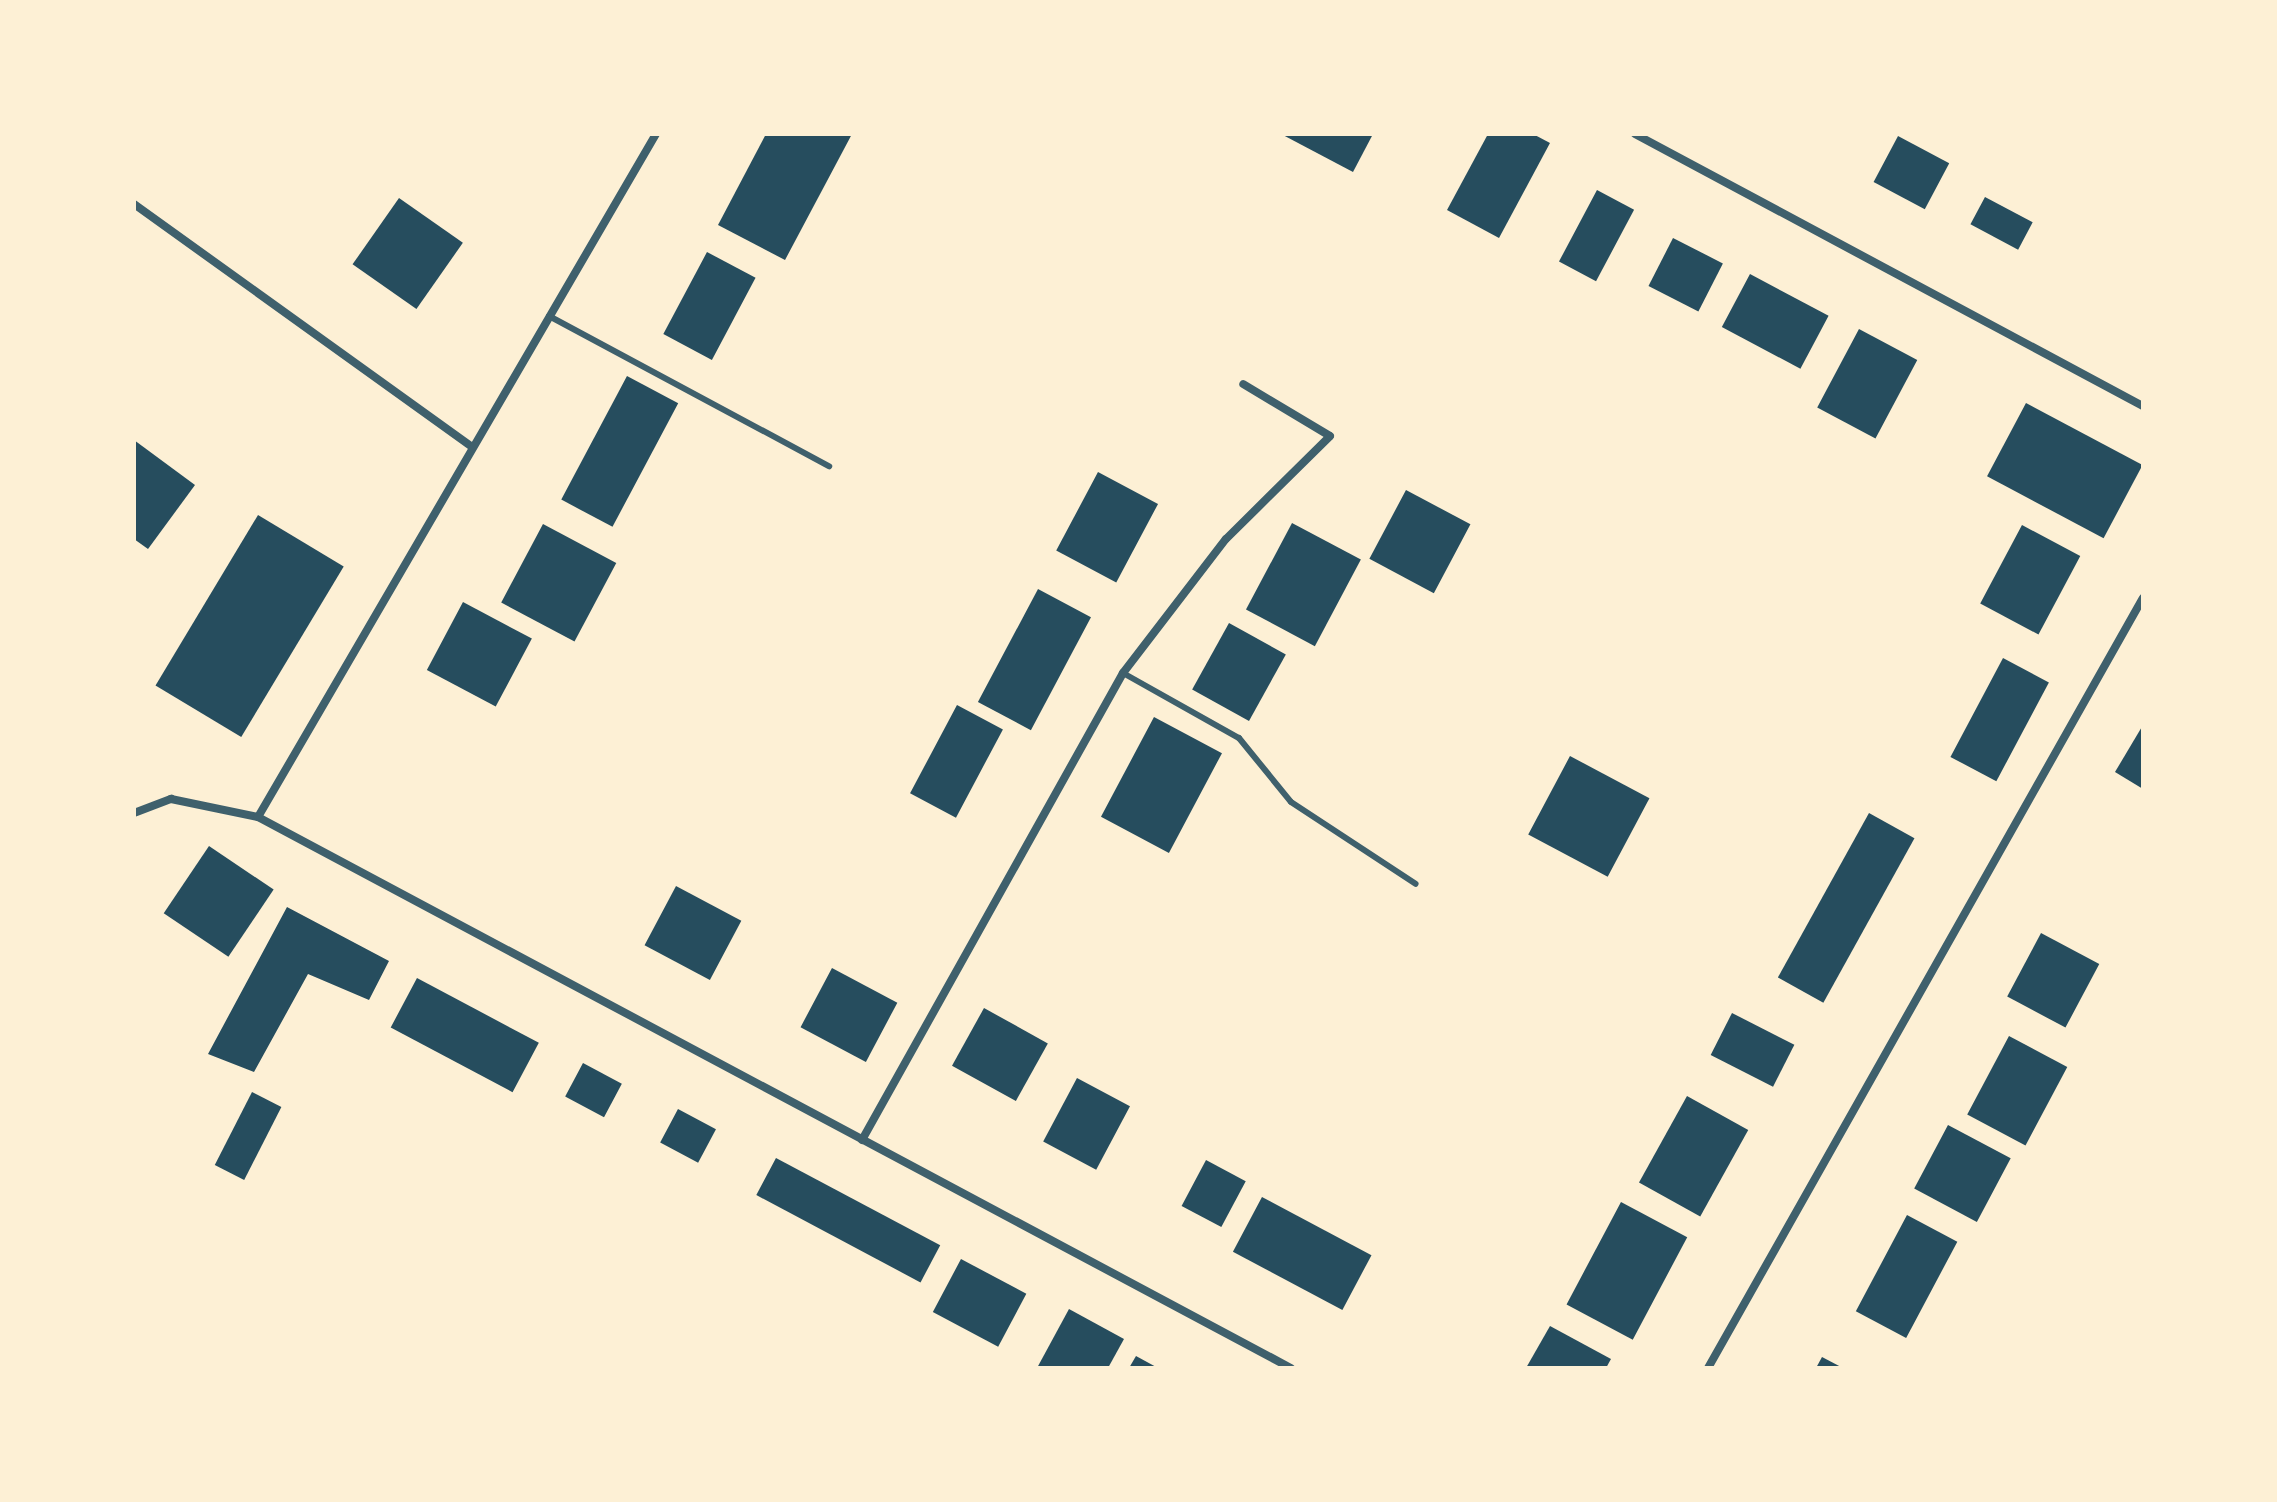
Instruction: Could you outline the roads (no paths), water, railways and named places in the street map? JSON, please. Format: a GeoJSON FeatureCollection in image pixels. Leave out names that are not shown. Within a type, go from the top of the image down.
{"type":"FeatureCollection","features":[{"type":"Feature","properties":{"kind":"street"},"geometry":{"type":"LineString","coordinates":[[258,817],[656,134]]}},
{"type":"Feature","properties":{"kind":"street"},"geometry":{"type":"LineString","coordinates":[[1635,134],[2143,406]]}},
{"type":"Feature","properties":{"kind":"street"},"geometry":{"type":"LineString","coordinates":[[134,204],[472,447]]}},
{"type":"Feature","properties":{"kind":"street"},"geometry":{"type":"LineString","coordinates":[[862,1140],[1123,673],[1226,539],[1330,436],[1243,384]]}},
{"type":"Feature","properties":{"kind":"street"},"geometry":{"type":"LineString","coordinates":[[1708,1368],[2143,598]]}},
{"type":"Feature","properties":{"kind":"street"},"geometry":{"type":"LineString","coordinates":[[134,813],[171,799],[258,817],[1291,1368]]}},
{"type":"Feature","properties":{"kind":"lane"},"geometry":{"type":"LineString","coordinates":[[549,316],[829,466]]}},
{"type":"Feature","properties":{"kind":"lane"},"geometry":{"type":"LineString","coordinates":[[1123,673],[1239,738],[1291,802],[1416,884]]}}]}
